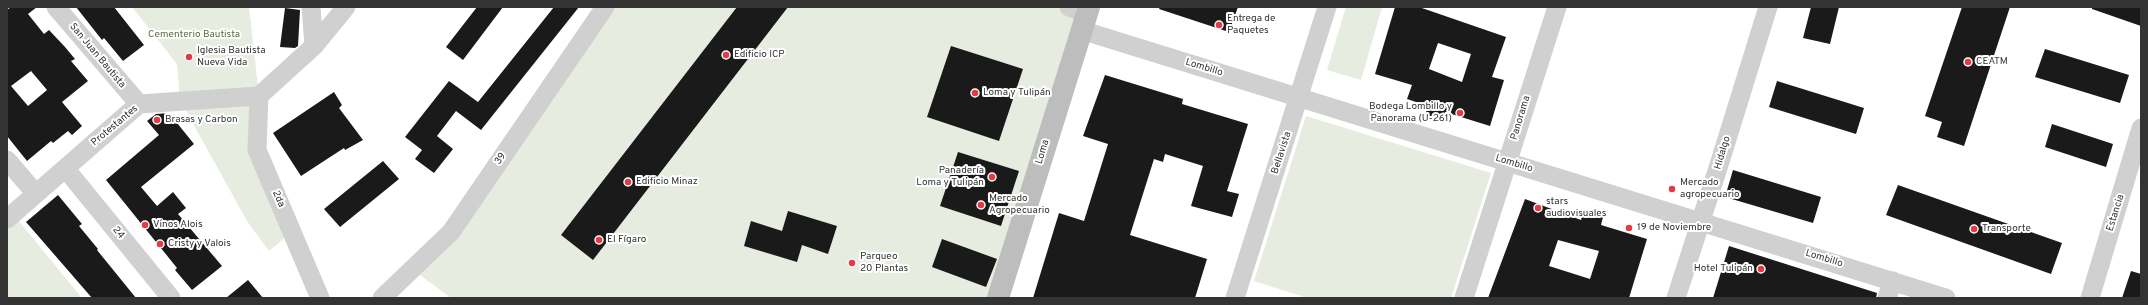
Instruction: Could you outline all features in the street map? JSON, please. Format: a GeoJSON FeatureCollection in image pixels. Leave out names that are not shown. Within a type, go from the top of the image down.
{"type":"FeatureCollection","features":[{"type":"Feature","properties":{"kind":"street","name":"San Juan Bautista"},"geometry":{"type":"LineString","coordinates":[[56,7],[139,104]]}},
{"type":"Feature","properties":{"kind":"street"},"geometry":{"type":"LineString","coordinates":[[311,7],[314,46]]}},
{"type":"Feature","properties":{"kind":"street"},"geometry":{"type":"LineString","coordinates":[[259,96],[314,46],[346,7]]}},
{"type":"Feature","properties":{"kind":"street","name":"39"},"geometry":{"type":"LineString","coordinates":[[382,298],[451,232],[605,7]]}},
{"type":"Feature","properties":{"kind":"street","name":"Bellavista"},"geometry":{"type":"LineString","coordinates":[[1235,298],[1300,97],[1327,7]]}},
{"type":"Feature","properties":{"kind":"street","name":"Panorama"},"geometry":{"type":"LineString","coordinates":[[1464,298],[1557,7]]}},
{"type":"Feature","properties":{"kind":"street","name":"Hidalgo"},"geometry":{"type":"LineString","coordinates":[[1676,298],[1768,7]]}},
{"type":"Feature","properties":{"kind":"street","name":"Lombillo"},"geometry":{"type":"LineString","coordinates":[[1082,14],[1300,97],[1700,221],[1890,289],[1946,298]]}},
{"type":"Feature","properties":{"kind":"street","name":"Loma"},"geometry":{"type":"LineString","coordinates":[[998,298],[1082,14]]}},
{"type":"Feature","properties":{"kind":"street","name":"Protestantes"},"geometry":{"type":"LineString","coordinates":[[7,219],[139,104],[259,96]]}},
{"type":"Feature","properties":{"kind":"street","name":"2da"},"geometry":{"type":"LineString","coordinates":[[259,96],[257,150],[320,298]]}},
{"type":"Feature","properties":{"kind":"street","name":"Estancia"},"geometry":{"type":"LineString","coordinates":[[2090,298],[2141,128]]}},
{"type":"Feature","properties":{"kind":"street"},"geometry":{"type":"LineString","coordinates":[[7,160],[36,194]]}},
{"type":"Feature","properties":{"kind":"street","name":"24"},"geometry":{"type":"LineString","coordinates":[[65,168],[171,298]]}},
{"type":"Feature","properties":{"kind":"green space","name":"Cementerio Bautista"},"geometry":{"type":"Polygon","coordinates":[[[132,7],[249,7],[259,96],[257,150],[292,232],[269,251],[247,221],[180,100],[177,64],[132,7]]]}},
{"type":"Feature","properties":{"kind":"green space"},"geometry":{"type":"Polygon","coordinates":[[[605,7],[1069,7],[1087,13],[998,298],[451,298],[412,269],[605,7]]]}},
{"type":"Feature","properties":{"kind":"green space"},"geometry":{"type":"Polygon","coordinates":[[[1346,7],[1382,7],[1361,80],[1327,70],[1346,7]]]}},
{"type":"Feature","properties":{"kind":"green space"},"geometry":{"type":"Polygon","coordinates":[[[1306,116],[1491,173],[1451,298],[1307,298],[1254,281],[1306,116]]]}},
{"type":"Feature","properties":{"kind":"green space"},"geometry":{"type":"Polygon","coordinates":[[[13,214],[82,298],[7,298],[7,219],[13,214]]]}},
{"type":"Feature","properties":{"kind":"building"},"geometry":{"type":"Polygon","coordinates":[[[11,7],[37,7],[28,14],[44,34],[49,30],[65,47],[75,59],[71,61],[88,81],[62,102],[82,126],[72,135],[68,131],[53,143],[51,141],[27,161],[7,136],[7,10],[11,7]],[[31,71],[11,86],[28,106],[47,90],[31,71]]]}},
{"type":"Feature","properties":{"kind":"building"},"geometry":{"type":"Polygon","coordinates":[[[76,7],[114,7],[144,45],[123,61],[104,38],[102,40],[76,7]]]}},
{"type":"Feature","properties":{"kind":"building"},"geometry":{"type":"Polygon","coordinates":[[[477,7],[503,7],[463,60],[446,47],[477,7]]]}},
{"type":"Feature","properties":{"kind":"building"},"geometry":{"type":"Polygon","coordinates":[[[554,7],[579,7],[481,130],[456,111],[437,136],[453,149],[434,173],[415,159],[422,150],[405,137],[449,81],[478,102],[554,7]]]}},
{"type":"Feature","properties":{"kind":"building"},"geometry":{"type":"Polygon","coordinates":[[[737,7],[788,7],[593,260],[561,235],[737,7]]]}},
{"type":"Feature","properties":{"kind":"building","name":"Entrega de Paquetes"},"geometry":{"type":"Polygon","coordinates":[[[1160,7],[1238,7],[1229,32],[1159,9],[1160,7]]]}},
{"type":"Feature","properties":{"kind":"building"},"geometry":{"type":"Polygon","coordinates":[[[1395,7],[1419,7],[1506,37],[1492,77],[1504,80],[1490,126],[1445,112],[1442,121],[1425,115],[1428,106],[1407,99],[1412,85],[1375,74],[1395,7]],[[1438,43],[1429,69],[1462,82],[1471,54],[1438,43]]]}},
{"type":"Feature","properties":{"kind":"building"},"geometry":{"type":"Polygon","coordinates":[[[1811,7],[1839,7],[1830,44],[1803,38],[1811,7]]]}},
{"type":"Feature","properties":{"kind":"building","name":"CEATM"},"geometry":{"type":"Polygon","coordinates":[[[1962,7],[2010,7],[1964,146],[1937,137],[1942,122],[1925,116],[1962,7]]]}},
{"type":"Feature","properties":{"kind":"building"},"geometry":{"type":"Polygon","coordinates":[[[2092,7],[2141,7],[2141,26],[2092,9],[2092,7]]]}},
{"type":"Feature","properties":{"kind":"building"},"geometry":{"type":"Polygon","coordinates":[[[285,8],[300,10],[298,46],[295,48],[280,47],[285,8]]]}},
{"type":"Feature","properties":{"kind":"building","name":"Loma y Tulipán"},"geometry":{"type":"Polygon","coordinates":[[[951,46],[1023,69],[999,141],[927,117],[951,46]]]}},
{"type":"Feature","properties":{"kind":"building"},"geometry":{"type":"Polygon","coordinates":[[[2045,49],[2129,75],[2120,103],[2035,77],[2045,49]]]}},
{"type":"Feature","properties":{"kind":"building"},"geometry":{"type":"Polygon","coordinates":[[[1105,75],[1183,99],[1182,104],[1248,124],[1227,191],[1239,194],[1232,217],[1191,206],[1203,166],[1165,154],[1163,162],[1154,159],[1130,235],[1207,259],[1195,298],[1033,298],[1059,213],[1084,221],[1108,144],[1083,136],[1105,75]]]}},
{"type":"Feature","properties":{"kind":"building"},"geometry":{"type":"Polygon","coordinates":[[[1777,81],[1864,108],[1856,134],[1769,107],[1777,81]]]}},
{"type":"Feature","properties":{"kind":"building"},"geometry":{"type":"Polygon","coordinates":[[[334,92],[342,105],[339,108],[363,140],[345,150],[344,148],[301,176],[273,133],[334,92]]]}},
{"type":"Feature","properties":{"kind":"building"},"geometry":{"type":"Polygon","coordinates":[[[169,113],[194,144],[141,187],[157,206],[173,192],[186,208],[178,214],[222,266],[192,290],[175,270],[177,268],[106,180],[159,135],[147,121],[156,114],[169,113]]]}},
{"type":"Feature","properties":{"kind":"building"},"geometry":{"type":"Polygon","coordinates":[[[2052,124],[2113,144],[2106,167],[2045,147],[2052,124]]]}},
{"type":"Feature","properties":{"kind":"building"},"geometry":{"type":"Polygon","coordinates":[[[958,152],[1019,171],[1001,226],[940,206],[958,152]]]}},
{"type":"Feature","properties":{"kind":"building"},"geometry":{"type":"Polygon","coordinates":[[[383,161],[399,179],[340,227],[324,209],[383,161]]]}},
{"type":"Feature","properties":{"kind":"building"},"geometry":{"type":"Polygon","coordinates":[[[1733,170],[1821,197],[1813,223],[1725,197],[1733,170]]]}},
{"type":"Feature","properties":{"kind":"building","name":"Transporte"},"geometry":{"type":"Polygon","coordinates":[[[1898,185],[2062,243],[2051,274],[1886,215],[1898,185]]]}},
{"type":"Feature","properties":{"kind":"building"},"geometry":{"type":"Polygon","coordinates":[[[58,195],[82,224],[79,226],[98,249],[97,250],[136,298],[92,298],[26,222],[58,195]]]}},
{"type":"Feature","properties":{"kind":"building"},"geometry":{"type":"Polygon","coordinates":[[[1525,199],[1581,220],[1583,212],[1603,217],[1601,225],[1647,239],[1629,298],[1488,298],[1525,199]],[[1558,240],[1549,266],[1590,279],[1599,251],[1558,240]]]}},
{"type":"Feature","properties":{"kind":"building"},"geometry":{"type":"Polygon","coordinates":[[[788,211],[837,226],[828,254],[802,245],[797,262],[744,246],[751,221],[782,231],[788,211]]]}},
{"type":"Feature","properties":{"kind":"building"},"geometry":{"type":"Polygon","coordinates":[[[942,239],[997,259],[986,287],[932,267],[942,239]]]}},
{"type":"Feature","properties":{"kind":"building","name":"Hotel Tulipán"},"geometry":{"type":"Polygon","coordinates":[[[1729,246],[1877,293],[1876,298],[1713,298],[1729,246]]]}},
{"type":"Feature","properties":{"kind":"building"},"geometry":{"type":"Polygon","coordinates":[[[2131,271],[2141,274],[2141,298],[2122,298],[2131,271]]]}},
{"type":"Feature","properties":{"kind":"building"},"geometry":{"type":"Polygon","coordinates":[[[248,280],[263,298],[226,298],[248,280]]]}},
{"type":"Feature","properties":{"kind":"place","name":"Entrega de Paquetes"},"geometry":{"type":"Point","coordinates":[1219,25]}},
{"type":"Feature","properties":{"kind":"place","name":"Edificio ICP"},"geometry":{"type":"Point","coordinates":[726,55]}},
{"type":"Feature","properties":{"kind":"place","name":"Iglesia Bautista Nueva Vida"},"geometry":{"type":"Point","coordinates":[189,57]}},
{"type":"Feature","properties":{"kind":"place","name":"CEATM"},"geometry":{"type":"Point","coordinates":[1968,62]}},
{"type":"Feature","properties":{"kind":"place","name":"Loma y Tulipán"},"geometry":{"type":"Point","coordinates":[975,93]}},
{"type":"Feature","properties":{"kind":"place","name":"Bodega Lombillo y Panorama (U-261)"},"geometry":{"type":"Point","coordinates":[1460,113]}},
{"type":"Feature","properties":{"kind":"place","name":"Brasas y Carbon"},"geometry":{"type":"Point","coordinates":[157,120]}},
{"type":"Feature","properties":{"kind":"place","name":"Panadería Loma y Tulipán"},"geometry":{"type":"Point","coordinates":[992,177]}},
{"type":"Feature","properties":{"kind":"place","name":"Edificio Minaz"},"geometry":{"type":"Point","coordinates":[628,182]}},
{"type":"Feature","properties":{"kind":"place","name":"Mercado agropecuario"},"geometry":{"type":"Point","coordinates":[1672,189]}},
{"type":"Feature","properties":{"kind":"place","name":"Mercado Agropecuario"},"geometry":{"type":"Point","coordinates":[981,205]}},
{"type":"Feature","properties":{"kind":"place","name":"stars audiovisuales"},"geometry":{"type":"Point","coordinates":[1538,208]}},
{"type":"Feature","properties":{"kind":"place","name":"Vinos Alois"},"geometry":{"type":"Point","coordinates":[145,225]}},
{"type":"Feature","properties":{"kind":"place","name":"19 de Noviembre"},"geometry":{"type":"Point","coordinates":[1629,228]}},
{"type":"Feature","properties":{"kind":"place","name":"Transporte"},"geometry":{"type":"Point","coordinates":[1974,229]}},
{"type":"Feature","properties":{"kind":"place","name":"El Fígaro"},"geometry":{"type":"Point","coordinates":[599,240]}},
{"type":"Feature","properties":{"kind":"place","name":"Cristy y Valois"},"geometry":{"type":"Point","coordinates":[160,244]}},
{"type":"Feature","properties":{"kind":"place","name":"Parqueo 20 Plantas"},"geometry":{"type":"Point","coordinates":[852,263]}},
{"type":"Feature","properties":{"kind":"place","name":"Hotel Tulipán"},"geometry":{"type":"Point","coordinates":[1761,269]}}]}
